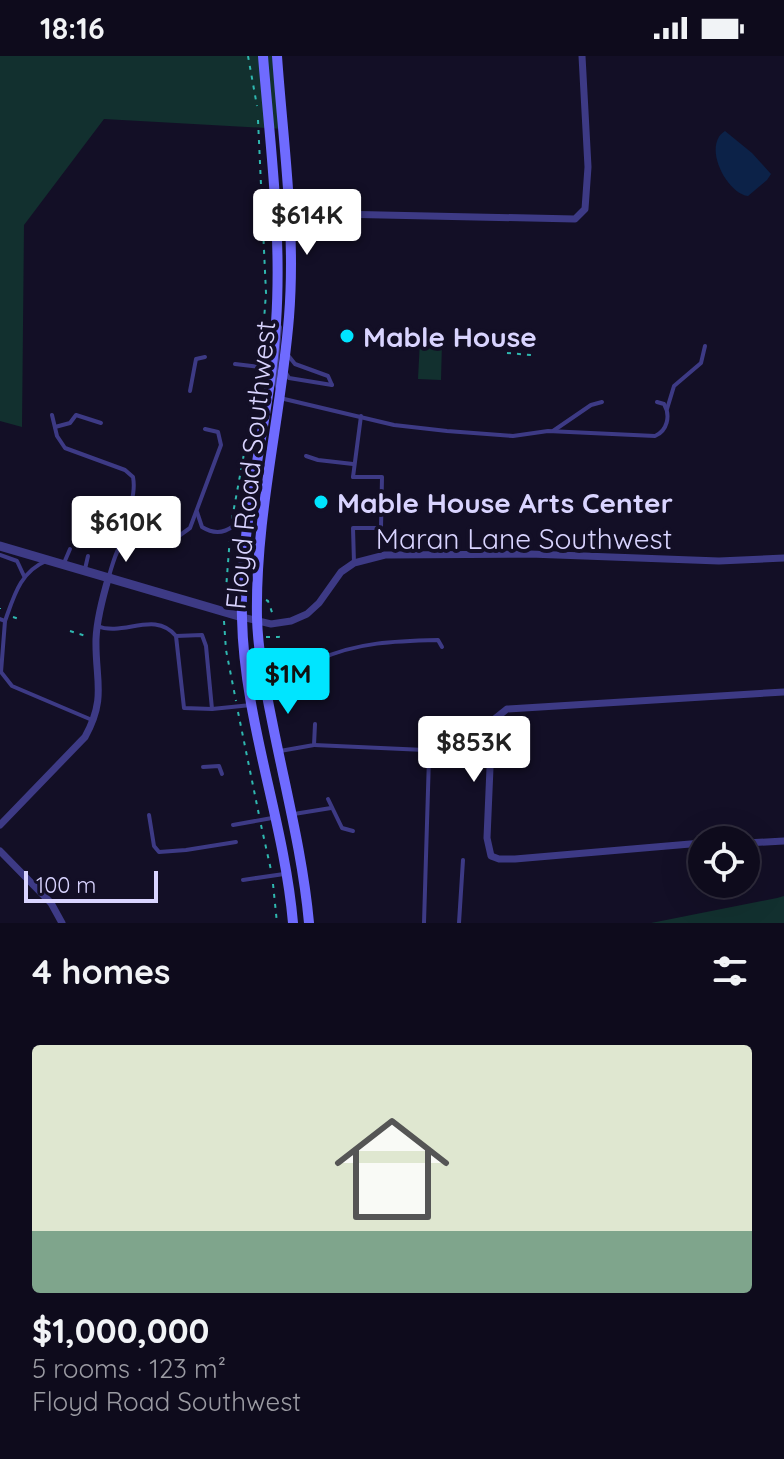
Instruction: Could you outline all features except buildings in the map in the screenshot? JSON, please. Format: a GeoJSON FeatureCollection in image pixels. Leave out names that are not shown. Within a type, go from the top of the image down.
{"type":"FeatureCollection","features":[{"type":"Feature","properties":{"kind":"main road","name":"Floyd Road Southwest"},"geometry":{"type":"LineString","coordinates":[[263,56],[276,212],[277,306],[271,368],[249,512],[242,617],[253,704],[293,923]]}},
{"type":"Feature","properties":{"kind":"main road","name":"Floyd Road Southwest"},"geometry":{"type":"LineString","coordinates":[[277,56],[289,213],[290,291],[281,399],[262,521],[257,621],[267,696],[309,923]]}},
{"type":"Feature","properties":{"kind":"street"},"geometry":{"type":"LineString","coordinates":[[289,213],[575,219],[585,209],[588,167],[582,56]]}},
{"type":"Feature","properties":{"kind":"street"},"geometry":{"type":"LineString","coordinates":[[0,546],[242,617]]}},
{"type":"Feature","properties":{"kind":"street","name":"Maran Lane Southwest"},"geometry":{"type":"LineString","coordinates":[[242,617],[282,623],[307,614],[319,603],[341,572],[354,563],[385,555],[530,554],[719,561],[784,558]]}},
{"type":"Feature","properties":{"kind":"street"},"geometry":{"type":"LineString","coordinates":[[0,825],[85,737],[94,721],[100,696],[97,626],[109,576]]}},
{"type":"Feature","properties":{"kind":"street"},"geometry":{"type":"LineString","coordinates":[[688,844],[499,859],[491,856],[488,847],[492,721],[507,709],[784,692]]}},
{"type":"Feature","properties":{"kind":"street"},"geometry":{"type":"LineString","coordinates":[[760,842],[784,841]]}},
{"type":"Feature","properties":{"kind":"street"},"geometry":{"type":"LineString","coordinates":[[0,851],[51,903],[62,923]]}},
{"type":"Feature","properties":{"kind":"lane"},"geometry":{"type":"LineString","coordinates":[[277,306],[281,327],[275,381],[281,399],[394,425],[447,431],[513,436],[553,431],[655,436],[665,430],[674,386],[701,363],[705,346]]}},
{"type":"Feature","properties":{"kind":"lane"},"geometry":{"type":"LineString","coordinates":[[284,369],[289,378],[332,385],[328,376],[295,364],[286,353]]}},
{"type":"Feature","properties":{"kind":"lane"},"geometry":{"type":"LineString","coordinates":[[190,391],[196,359],[205,357]]}},
{"type":"Feature","properties":{"kind":"lane"},"geometry":{"type":"LineString","coordinates":[[235,364],[271,368]]}},
{"type":"Feature","properties":{"kind":"lane"},"geometry":{"type":"LineString","coordinates":[[553,431],[591,405],[602,402]]}},
{"type":"Feature","properties":{"kind":"lane"},"geometry":{"type":"LineString","coordinates":[[657,402],[667,409]]}},
{"type":"Feature","properties":{"kind":"lane"},"geometry":{"type":"LineString","coordinates":[[52,415],[65,448],[125,470],[133,477],[135,489],[126,537],[118,547],[109,576]]}},
{"type":"Feature","properties":{"kind":"lane"},"geometry":{"type":"LineString","coordinates":[[55,427],[70,423],[76,415],[101,423]]}},
{"type":"Feature","properties":{"kind":"lane"},"geometry":{"type":"LineString","coordinates":[[354,563],[353,528],[381,528],[382,477],[353,478],[361,416]]}},
{"type":"Feature","properties":{"kind":"lane"},"geometry":{"type":"LineString","coordinates":[[126,537],[140,534],[171,538],[184,535],[190,528],[221,445],[218,432],[205,429]]}},
{"type":"Feature","properties":{"kind":"lane"},"geometry":{"type":"LineString","coordinates":[[306,456],[353,464]]}},
{"type":"Feature","properties":{"kind":"lane"},"geometry":{"type":"LineString","coordinates":[[197,510],[197,519],[202,527],[216,532],[230,529],[249,512]]}},
{"type":"Feature","properties":{"kind":"lane"},"geometry":{"type":"LineString","coordinates":[[158,535],[172,513]]}},
{"type":"Feature","properties":{"kind":"lane"},"geometry":{"type":"LineString","coordinates":[[64,563],[70,549]]}},
{"type":"Feature","properties":{"kind":"lane"},"geometry":{"type":"LineString","coordinates":[[0,555],[17,561],[24,576]]}},
{"type":"Feature","properties":{"kind":"lane"},"geometry":{"type":"LineString","coordinates":[[85,569],[88,556]]}},
{"type":"Feature","properties":{"kind":"lane"},"geometry":{"type":"LineString","coordinates":[[50,559],[31,568],[24,576],[2,620],[1,672],[12,686],[94,721]]}},
{"type":"Feature","properties":{"kind":"lane"},"geometry":{"type":"LineString","coordinates":[[97,626],[108,631],[152,622],[169,628],[176,636],[184,708],[212,709],[253,704]]}},
{"type":"Feature","properties":{"kind":"lane"},"geometry":{"type":"LineString","coordinates":[[176,636],[202,635],[206,646],[212,709]]}},
{"type":"Feature","properties":{"kind":"lane"},"geometry":{"type":"LineString","coordinates":[[318,660],[338,651],[378,641],[438,640],[442,647]]}},
{"type":"Feature","properties":{"kind":"lane"},"geometry":{"type":"LineString","coordinates":[[314,745],[315,724]]}},
{"type":"Feature","properties":{"kind":"lane"},"geometry":{"type":"LineString","coordinates":[[278,752],[314,745],[425,750],[429,757],[424,923]]}},
{"type":"Feature","properties":{"kind":"lane"},"geometry":{"type":"LineString","coordinates":[[203,767],[219,766],[222,774]]}},
{"type":"Feature","properties":{"kind":"lane"},"geometry":{"type":"LineString","coordinates":[[328,799],[342,828],[353,831]]}},
{"type":"Feature","properties":{"kind":"lane"},"geometry":{"type":"LineString","coordinates":[[290,815],[331,808]]}},
{"type":"Feature","properties":{"kind":"lane"},"geometry":{"type":"LineString","coordinates":[[149,815],[154,846],[159,852],[236,842]]}},
{"type":"Feature","properties":{"kind":"lane"},"geometry":{"type":"LineString","coordinates":[[233,825],[275,817]]}},
{"type":"Feature","properties":{"kind":"lane"},"geometry":{"type":"LineString","coordinates":[[459,923],[463,860]]}},
{"type":"Feature","properties":{"kind":"lane"},"geometry":{"type":"LineString","coordinates":[[243,880],[286,873]]}},
{"type":"Feature","properties":{"kind":"path"},"geometry":{"type":"LineString","coordinates":[[507,353],[531,355]]}},
{"type":"Feature","properties":{"kind":"path"},"geometry":{"type":"LineString","coordinates":[[12,616],[22,620]]}},
{"type":"Feature","properties":{"kind":"path"},"geometry":{"type":"LineString","coordinates":[[70,631],[86,636]]}},
{"type":"Feature","properties":{"kind":"green space"},"geometry":{"type":"Polygon","coordinates":[[[0,56],[281,56],[285,129],[104,119],[24,225],[22,427],[0,421],[0,56]]]}},
{"type":"Feature","properties":{"kind":"green space"},"geometry":{"type":"Polygon","coordinates":[[[420,340],[442,342],[441,380],[418,379],[420,340]]]}},
{"type":"Feature","properties":{"kind":"green space"},"geometry":{"type":"Polygon","coordinates":[[[784,896],[784,923],[651,923],[777,898],[784,896]]]}},
{"type":"Feature","properties":{"kind":"water"},"geometry":{"type":"Polygon","coordinates":[[[725,131],[771,174],[748,196],[732,187],[716,157],[718,138],[725,131]]]}},
{"type":"Feature","properties":{"kind":"place","name":"Mable House"},"geometry":{"type":"Point","coordinates":[347,336]}},
{"type":"Feature","properties":{"kind":"place","name":"Mable House Arts Center"},"geometry":{"type":"Point","coordinates":[321,502]}}]}
